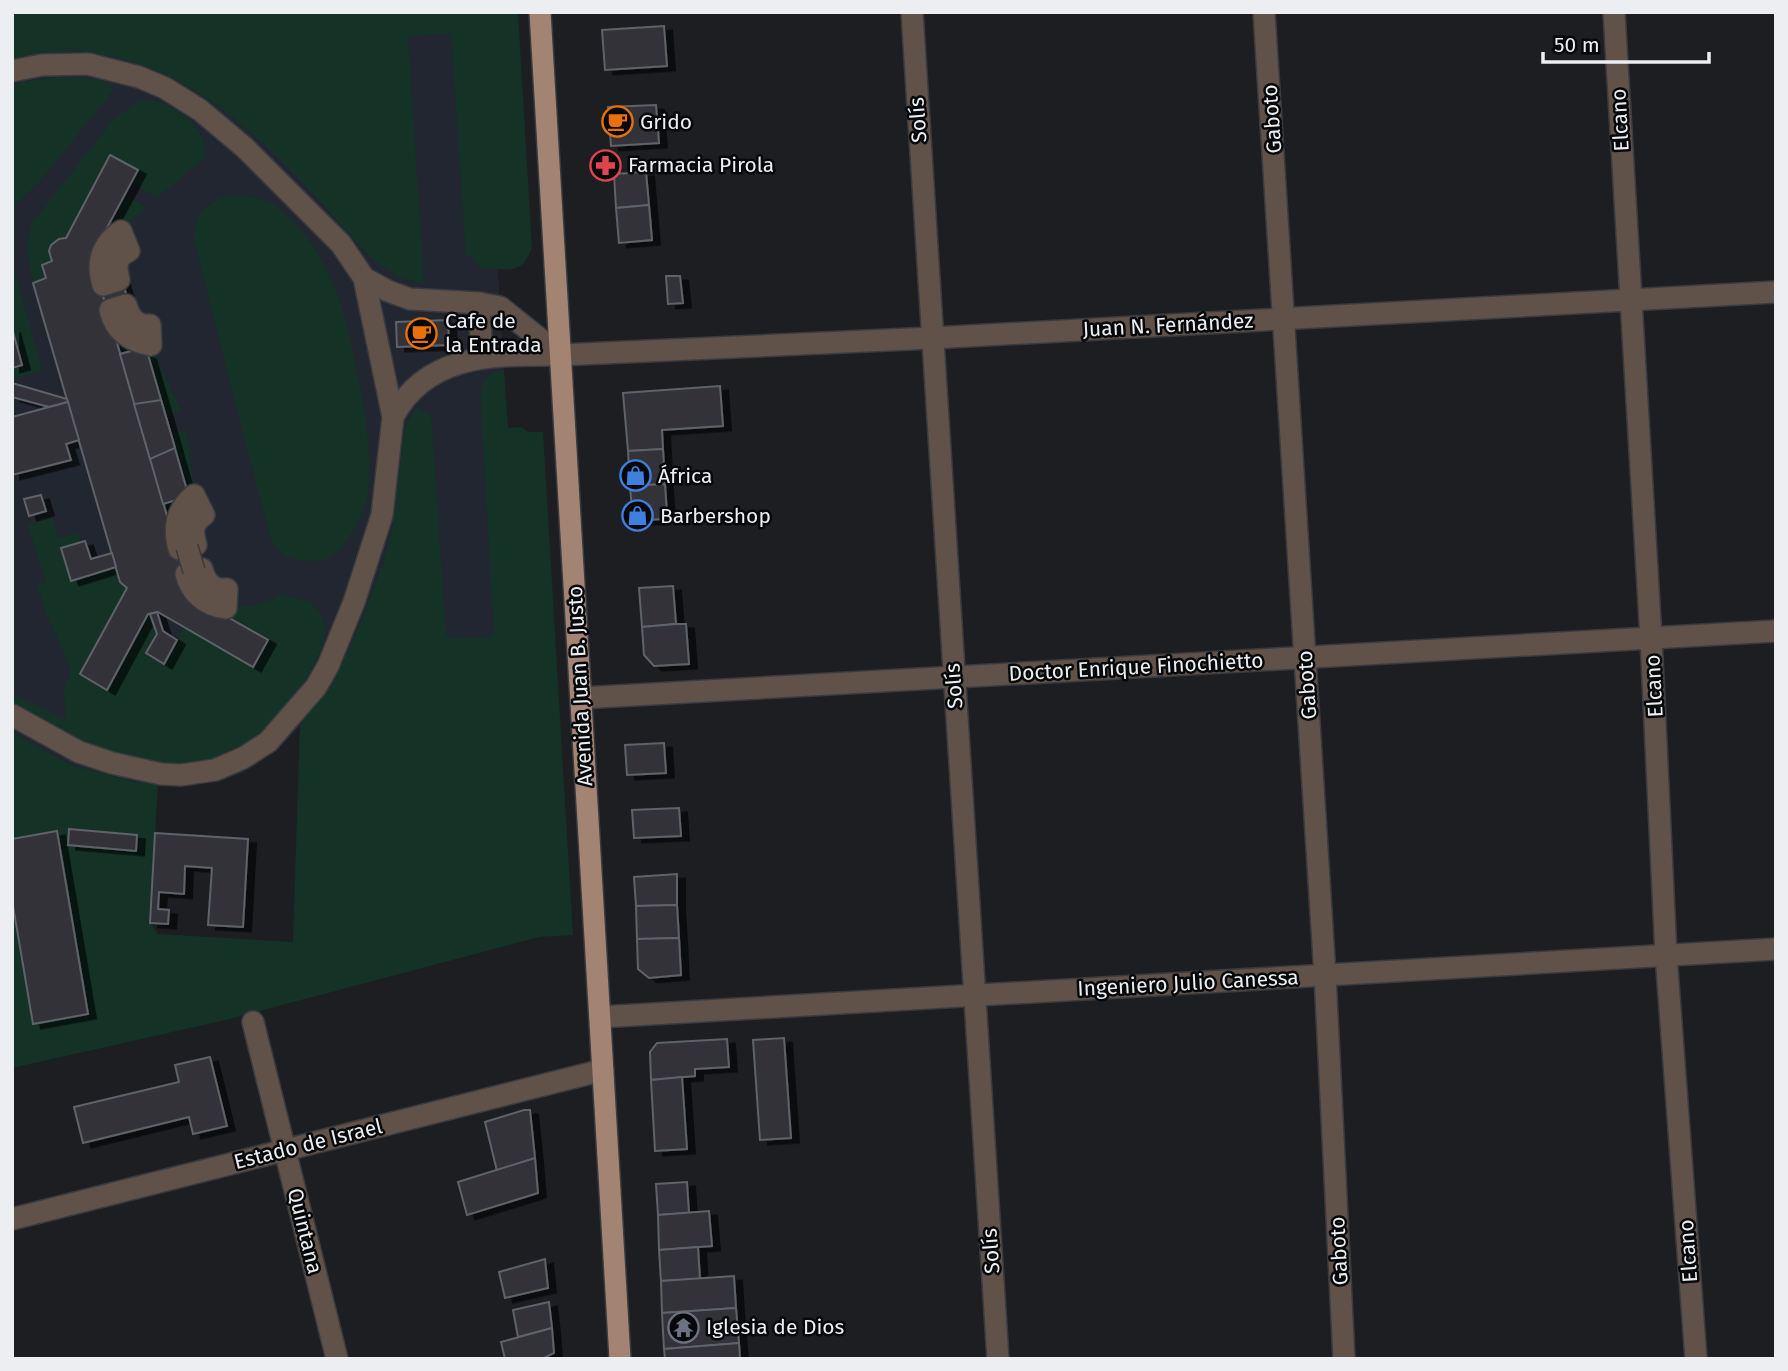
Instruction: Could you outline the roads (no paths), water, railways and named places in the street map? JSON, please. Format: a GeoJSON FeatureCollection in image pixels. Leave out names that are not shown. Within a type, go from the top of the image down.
{"type":"FeatureCollection","features":[{"type":"Feature","properties":{"kind":"main road","name":"Avenida Juan B. Justo"},"geometry":{"type":"LineString","coordinates":[[540,12],[620,1359]]}},
{"type":"Feature","properties":{"kind":"street","name":"Solís"},"geometry":{"type":"LineString","coordinates":[[912,12],[998,1359]]}},
{"type":"Feature","properties":{"kind":"street","name":"Gaboto"},"geometry":{"type":"LineString","coordinates":[[1264,12],[1325,975],[1344,1359]]}},
{"type":"Feature","properties":{"kind":"street","name":"Elcano"},"geometry":{"type":"LineString","coordinates":[[1614,12],[1651,638],[1666,955],[1696,1359]]}},
{"type":"Feature","properties":{"kind":"street"},"geometry":{"type":"LineString","coordinates":[[12,71],[42,65],[88,64],[139,77],[176,94],[200,110],[263,166],[341,244],[364,278],[393,417],[382,515],[349,613],[328,666],[316,687],[268,742],[243,758],[215,770],[181,775],[161,774],[112,763],[79,751],[12,715]]}},
{"type":"Feature","properties":{"kind":"street"},"geometry":{"type":"LineString","coordinates":[[125,241],[114,250],[109,260],[110,283],[117,307],[126,305],[134,321],[141,325],[150,325],[151,335]]}},
{"type":"Feature","properties":{"kind":"street"},"geometry":{"type":"LineString","coordinates":[[364,278],[410,299],[479,303],[500,307],[560,355]]}},
{"type":"Feature","properties":{"kind":"street","name":"Juan N. Fernández"},"geometry":{"type":"LineString","coordinates":[[393,417],[409,393],[435,374],[454,364],[503,355],[560,355],[932,338],[1776,292]]}},
{"type":"Feature","properties":{"kind":"street"},"geometry":{"type":"LineString","coordinates":[[479,303],[482,357]]}},
{"type":"Feature","properties":{"kind":"street"},"geometry":{"type":"LineString","coordinates":[[200,505],[204,515],[197,520],[193,528],[195,545],[187,547],[198,584],[205,593],[226,599]]}},
{"type":"Feature","properties":{"kind":"street","name":"Doctor Enrique Finochietto"},"geometry":{"type":"LineString","coordinates":[[581,698],[1776,631]]}},
{"type":"Feature","properties":{"kind":"street","name":"Ingeniero Julio Canessa"},"geometry":{"type":"LineString","coordinates":[[600,1017],[1776,949]]}},
{"type":"Feature","properties":{"kind":"street","name":"Quintana"},"geometry":{"type":"LineString","coordinates":[[253,1022],[337,1359]]}},
{"type":"Feature","properties":{"kind":"street","name":"Estado de Israel"},"geometry":{"type":"LineString","coordinates":[[12,1219],[603,1070]]}},
{"type":"Feature","properties":{"kind":"place","name":"Grido"},"geometry":{"type":"Point","coordinates":[617,122]}},
{"type":"Feature","properties":{"kind":"place","name":"Farmacia Pirola"},"geometry":{"type":"Point","coordinates":[605,165]}},
{"type":"Feature","properties":{"kind":"place","name":"Cafe de la Entrada"},"geometry":{"type":"Point","coordinates":[422,333]}},
{"type":"Feature","properties":{"kind":"place","name":"África"},"geometry":{"type":"Point","coordinates":[635,476]}},
{"type":"Feature","properties":{"kind":"place","name":"Barbershop"},"geometry":{"type":"Point","coordinates":[637,516]}},
{"type":"Feature","properties":{"kind":"place","name":"Iglesia de Dios"},"geometry":{"type":"Point","coordinates":[683,1327]}}]}
